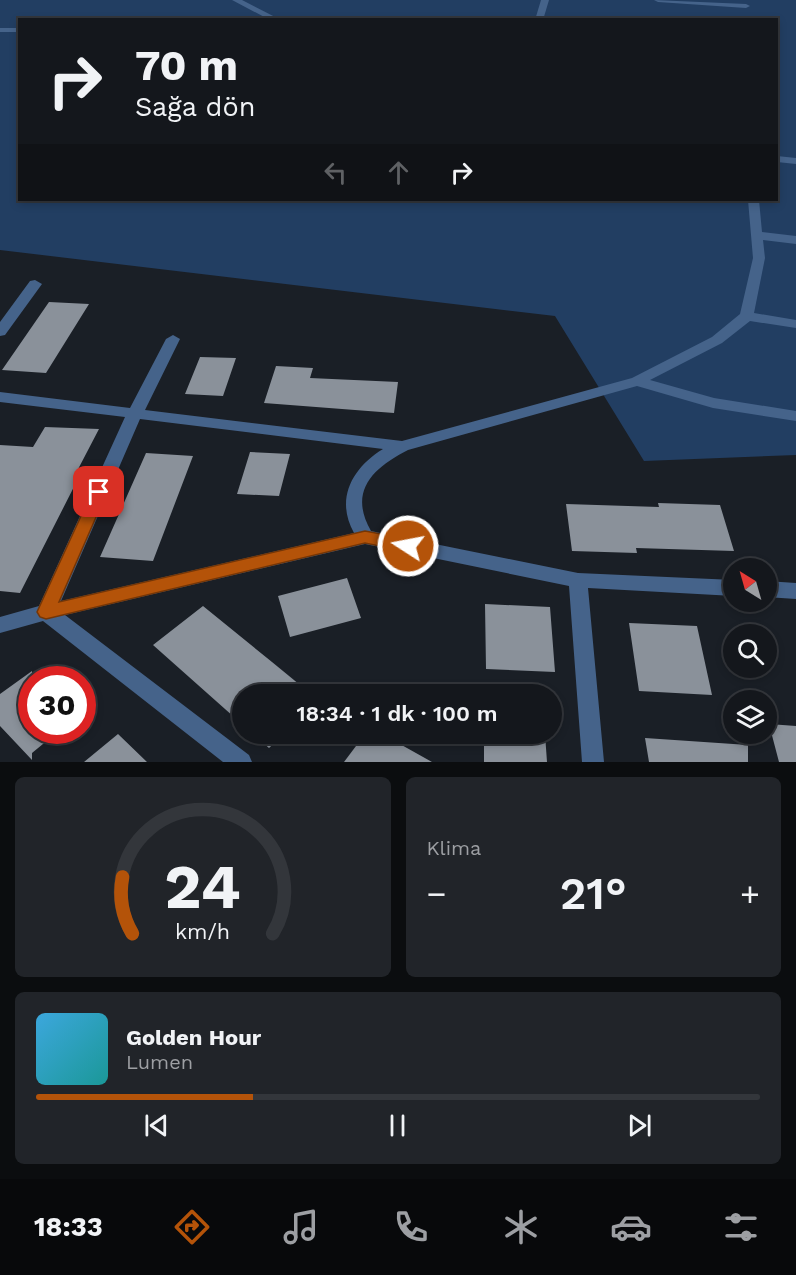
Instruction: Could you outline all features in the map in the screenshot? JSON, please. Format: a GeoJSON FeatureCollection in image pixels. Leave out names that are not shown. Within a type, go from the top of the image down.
{"type":"FeatureCollection","features":[{"type":"Feature","properties":{"kind":"street"},"geometry":{"type":"LineString","coordinates":[[236,0],[273,18]]}},
{"type":"Feature","properties":{"kind":"street"},"geometry":{"type":"LineString","coordinates":[[540,18],[545,0]]}},
{"type":"Feature","properties":{"kind":"street"},"geometry":{"type":"LineString","coordinates":[[658,0],[746,6]]}},
{"type":"Feature","properties":{"kind":"street"},"geometry":{"type":"LineString","coordinates":[[0,30],[18,30]]}},
{"type":"Feature","properties":{"kind":"street"},"geometry":{"type":"LineString","coordinates":[[778,159],[796,161]]}},
{"type":"Feature","properties":{"kind":"street"},"geometry":{"type":"LineString","coordinates":[[365,537],[355,516],[354,495],[362,474],[377,458],[402,446],[637,381],[717,340],[747,316],[759,258],[753,201]]}},
{"type":"Feature","properties":{"kind":"street"},"geometry":{"type":"LineString","coordinates":[[756,235],[796,240]]}},
{"type":"Feature","properties":{"kind":"street"},"geometry":{"type":"LineString","coordinates":[[0,332],[36,284]]}},
{"type":"Feature","properties":{"kind":"street"},"geometry":{"type":"LineString","coordinates":[[747,316],[796,324]]}},
{"type":"Feature","properties":{"kind":"street"},"geometry":{"type":"LineString","coordinates":[[46,612],[135,413],[173,339]]}},
{"type":"Feature","properties":{"kind":"street"},"geometry":{"type":"LineString","coordinates":[[637,381],[713,403],[796,416]]}},
{"type":"Feature","properties":{"kind":"street"},"geometry":{"type":"LineString","coordinates":[[0,397],[402,446]]}},
{"type":"Feature","properties":{"kind":"street"},"geometry":{"type":"LineString","coordinates":[[0,626],[46,612],[365,537],[578,580],[723,587]]}},
{"type":"Feature","properties":{"kind":"street"},"geometry":{"type":"LineString","coordinates":[[578,580],[593,762]]}},
{"type":"Feature","properties":{"kind":"street"},"geometry":{"type":"LineString","coordinates":[[777,590],[796,591]]}},
{"type":"Feature","properties":{"kind":"street"},"geometry":{"type":"LineString","coordinates":[[46,612],[240,762]]}},
{"type":"Feature","properties":{"kind":"shaded area"},"geometry":{"type":"Polygon","coordinates":[[[0,0],[796,0],[796,455],[644,461],[555,316],[0,250],[0,0]]]}},
{"type":"Feature","properties":{"kind":"building"},"geometry":{"type":"Polygon","coordinates":[[[49,302],[89,304],[46,373],[2,370],[49,302]]]}},
{"type":"Feature","properties":{"kind":"building"},"geometry":{"type":"Polygon","coordinates":[[[200,357],[236,358],[223,396],[185,394],[200,357]]]}},
{"type":"Feature","properties":{"kind":"building"},"geometry":{"type":"Polygon","coordinates":[[[276,366],[313,368],[310,378],[398,382],[394,413],[264,403],[276,366]]]}},
{"type":"Feature","properties":{"kind":"building"},"geometry":{"type":"Polygon","coordinates":[[[45,427],[99,429],[75,475],[80,475],[20,593],[0,591],[0,445],[33,447],[45,427]]]}},
{"type":"Feature","properties":{"kind":"building"},"geometry":{"type":"Polygon","coordinates":[[[250,452],[290,454],[279,496],[237,494],[250,452]]]}},
{"type":"Feature","properties":{"kind":"building"},"geometry":{"type":"Polygon","coordinates":[[[146,453],[193,456],[153,561],[100,557],[146,453]]]}},
{"type":"Feature","properties":{"kind":"building"},"geometry":{"type":"Polygon","coordinates":[[[658,503],[720,505],[734,551],[636,548],[637,553],[572,551],[566,504],[659,507],[658,503]]]}},
{"type":"Feature","properties":{"kind":"building"},"geometry":{"type":"Polygon","coordinates":[[[347,578],[361,618],[290,637],[278,596],[347,578]]]}},
{"type":"Feature","properties":{"kind":"building"},"geometry":{"type":"Polygon","coordinates":[[[485,604],[550,607],[555,672],[486,669],[485,604]]]}},
{"type":"Feature","properties":{"kind":"building"},"geometry":{"type":"Polygon","coordinates":[[[203,606],[299,684],[232,684],[232,715],[153,645],[203,606]]]}},
{"type":"Feature","properties":{"kind":"building"},"geometry":{"type":"Polygon","coordinates":[[[629,623],[697,626],[712,695],[639,691],[629,623]]]}},
{"type":"Feature","properties":{"kind":"building"},"geometry":{"type":"Polygon","coordinates":[[[18,681],[18,744],[43,744],[32,753],[32,760],[0,726],[0,694],[18,681]]]}},
{"type":"Feature","properties":{"kind":"building"},"geometry":{"type":"Polygon","coordinates":[[[777,725],[796,726],[796,762],[779,762],[774,744],[777,744],[777,725]]]}},
{"type":"Feature","properties":{"kind":"building"},"geometry":{"type":"Polygon","coordinates":[[[118,734],[147,762],[84,762],[118,734]]]}},
{"type":"Feature","properties":{"kind":"building"},"geometry":{"type":"Polygon","coordinates":[[[645,738],[748,745],[748,762],[649,762],[645,738]]]}},
{"type":"Feature","properties":{"kind":"building"},"geometry":{"type":"Polygon","coordinates":[[[358,744],[400,744],[432,762],[344,762],[358,744]]]}},
{"type":"Feature","properties":{"kind":"building"},"geometry":{"type":"Polygon","coordinates":[[[484,744],[546,744],[547,762],[484,762],[484,744]]]}},
{"type":"Feature","properties":{"kind":"route"},"geometry":{"type":"LineString","coordinates":[[99,492],[46,612],[365,537],[408,546]]}}]}
